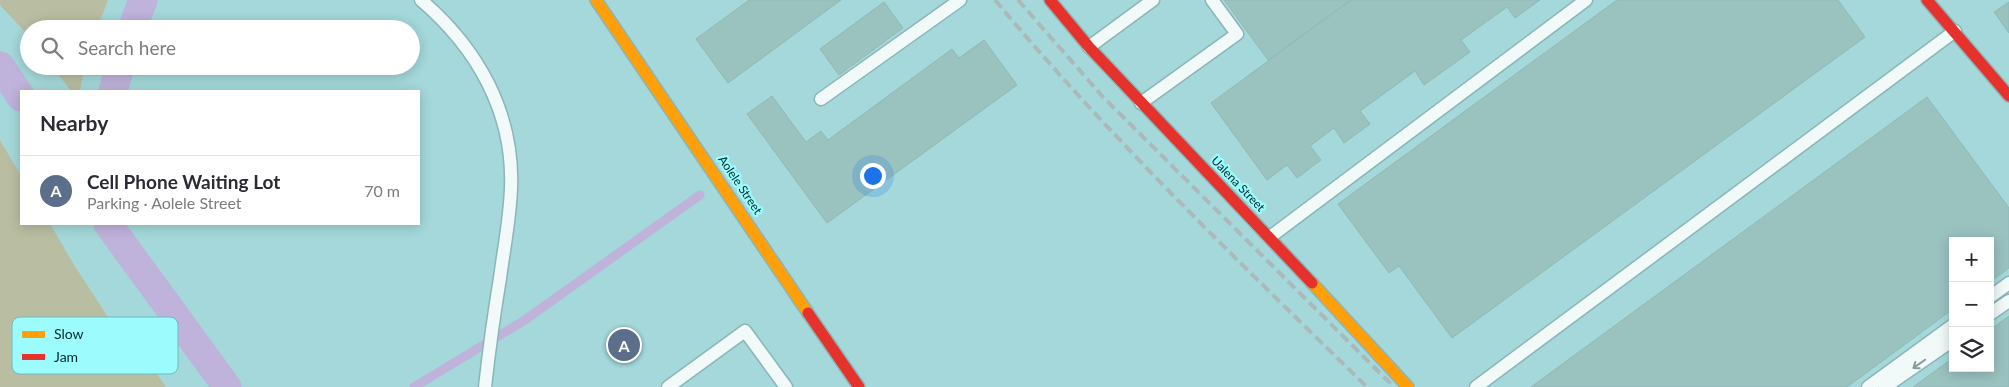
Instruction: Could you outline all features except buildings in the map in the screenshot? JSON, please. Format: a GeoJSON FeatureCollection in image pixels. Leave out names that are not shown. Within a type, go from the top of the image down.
{"type":"FeatureCollection","features":[{"type":"Feature","properties":{"kind":"street","name":"Aolele Street"},"geometry":{"type":"LineString","coordinates":[[596,0],[859,387]]}},
{"type":"Feature","properties":{"kind":"street","name":"Ualena Street"},"geometry":{"type":"LineString","coordinates":[[1050,0],[1141,103],[1270,237],[1408,387]]}},
{"type":"Feature","properties":{"kind":"street"},"geometry":{"type":"LineString","coordinates":[[1927,0],[2009,96]]}},
{"type":"Feature","properties":{"kind":"lane"},"geometry":{"type":"LineString","coordinates":[[421,0],[454,31],[473,56],[489,84],[499,108],[507,137],[511,186],[509,219],[484,387]]}},
{"type":"Feature","properties":{"kind":"lane"},"geometry":{"type":"LineString","coordinates":[[821,99],[960,0]]}},
{"type":"Feature","properties":{"kind":"lane"},"geometry":{"type":"LineString","coordinates":[[1089,46],[1153,0]]}},
{"type":"Feature","properties":{"kind":"lane"},"geometry":{"type":"LineString","coordinates":[[1141,103],[1237,34],[1212,0]]}},
{"type":"Feature","properties":{"kind":"lane"},"geometry":{"type":"LineString","coordinates":[[1270,237],[1586,0]]}},
{"type":"Feature","properties":{"kind":"lane"},"geometry":{"type":"LineString","coordinates":[[1476,387],[1955,31]]}},
{"type":"Feature","properties":{"kind":"lane"},"geometry":{"type":"LineString","coordinates":[[1994,294],[2009,283]]}},
{"type":"Feature","properties":{"kind":"lane"},"geometry":{"type":"LineString","coordinates":[[1994,311],[2009,302]]}},
{"type":"Feature","properties":{"kind":"lane"},"geometry":{"type":"LineString","coordinates":[[1868,387],[1950,327]]}},
{"type":"Feature","properties":{"kind":"lane"},"geometry":{"type":"LineString","coordinates":[[668,387],[745,331],[786,387]]}},
{"type":"Feature","properties":{"kind":"lane"},"geometry":{"type":"LineString","coordinates":[[1885,387],[1949,343]]}},
{"type":"Feature","properties":{"kind":"green space"},"geometry":{"type":"Polygon","coordinates":[[[0,0],[108,0],[100,20],[20,20],[20,26],[0,5],[0,0]]]}},
{"type":"Feature","properties":{"kind":"green space"},"geometry":{"type":"Polygon","coordinates":[[[59,75],[83,75],[80,90],[70,90],[59,75]]]}},
{"type":"Feature","properties":{"kind":"green space"},"geometry":{"type":"Polygon","coordinates":[[[0,140],[20,174],[20,225],[51,225],[108,317],[12,317],[12,374],[157,374],[166,387],[0,387],[0,140]]]}},
{"type":"Feature","properties":{"kind":"waterway"},"geometry":{"type":"LineString","coordinates":[[135,20],[143,0]]}},
{"type":"Feature","properties":{"kind":"waterway"},"geometry":{"type":"LineString","coordinates":[[0,66],[20,96]]}},
{"type":"Feature","properties":{"kind":"waterway"},"geometry":{"type":"LineString","coordinates":[[113,90],[117,75]]}},
{"type":"Feature","properties":{"kind":"waterway"},"geometry":{"type":"LineString","coordinates":[[414,387],[525,320],[700,195]]}},
{"type":"Feature","properties":{"kind":"waterway"},"geometry":{"type":"LineString","coordinates":[[109,225],[176,317]]}},
{"type":"Feature","properties":{"kind":"waterway"},"geometry":{"type":"LineString","coordinates":[[178,320],[227,387]]}},
{"type":"Feature","properties":{"kind":"railway"},"geometry":{"type":"LineString","coordinates":[[995,0],[1129,150],[1223,246],[1367,387]]}},
{"type":"Feature","properties":{"kind":"railway"},"geometry":{"type":"LineString","coordinates":[[1018,0],[1103,97],[1394,387]]}},
{"type":"Feature","properties":{"kind":"traffic: slow"},"geometry":{"type":"LineString","coordinates":[[596,0],[808,313]]}},
{"type":"Feature","properties":{"kind":"traffic: slow"},"geometry":{"type":"LineString","coordinates":[[1312,283],[1408,387]]}},
{"type":"Feature","properties":{"kind":"traffic: jam"},"geometry":{"type":"LineString","coordinates":[[1050,0],[1089,47],[1312,283]]}},
{"type":"Feature","properties":{"kind":"traffic: jam"},"geometry":{"type":"LineString","coordinates":[[1927,0],[2009,96]]}},
{"type":"Feature","properties":{"kind":"traffic: jam"},"geometry":{"type":"LineString","coordinates":[[808,313],[859,387]]}},
{"type":"Feature","properties":{"kind":"place","name":"Cell Phone Waiting Lot"},"geometry":{"type":"Point","coordinates":[624,345]}}]}
